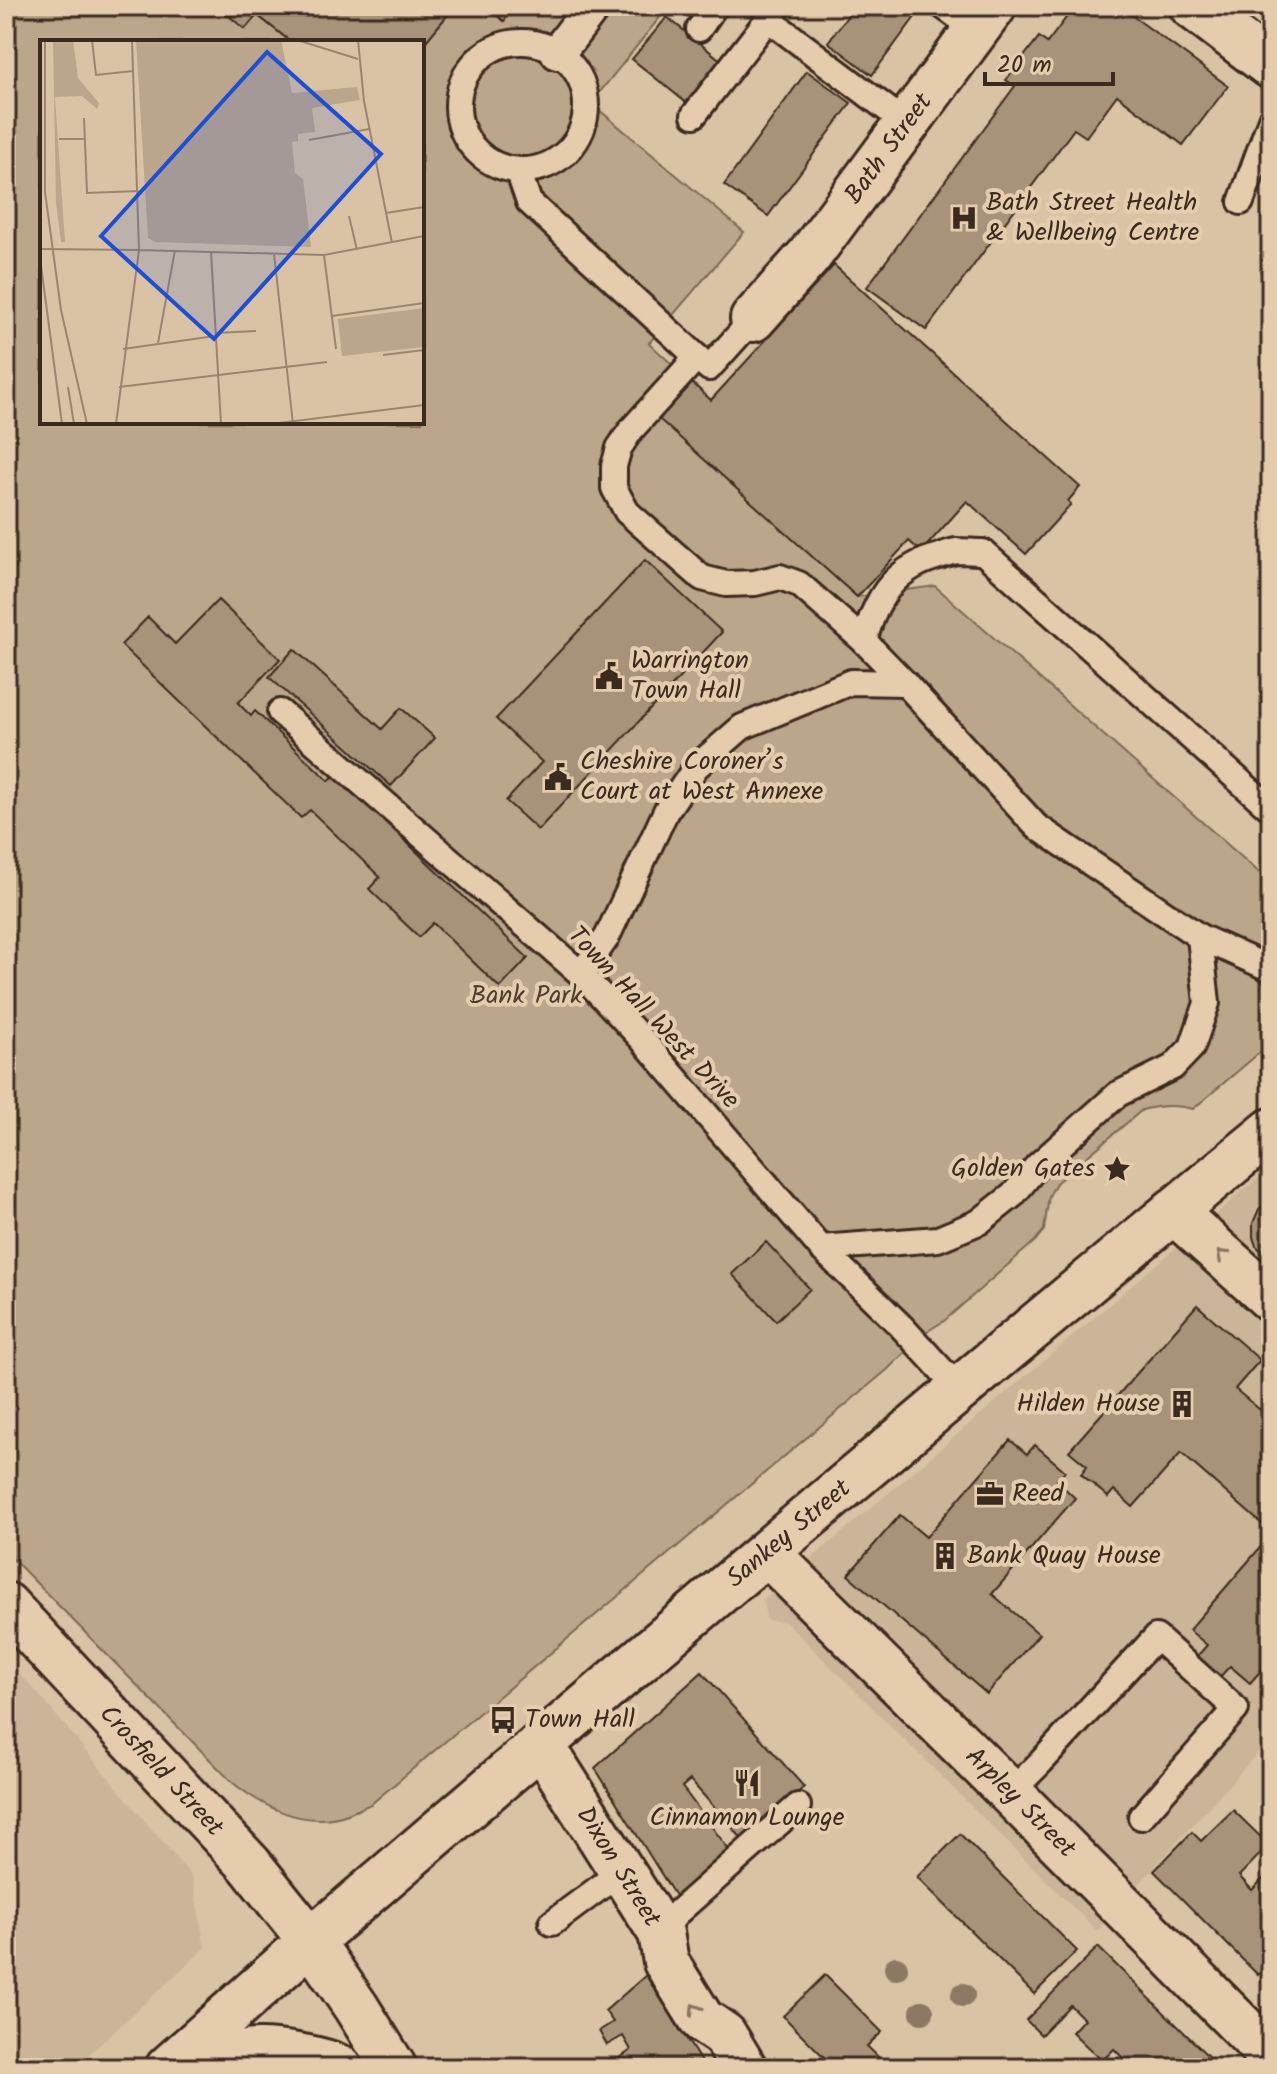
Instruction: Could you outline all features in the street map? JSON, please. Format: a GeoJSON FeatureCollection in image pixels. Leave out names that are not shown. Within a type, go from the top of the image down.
{"type":"FeatureCollection","features":[{"type":"Feature","properties":{"kind":"main road"},"geometry":{"type":"LineString","coordinates":[[1192,6],[1271,66]]}},
{"type":"Feature","properties":{"kind":"main road","name":"Bath Street"},"geometry":{"type":"LineString","coordinates":[[764,292],[809,256],[907,124],[971,14]]}},
{"type":"Feature","properties":{"kind":"main road","name":"Sankey Street"},"geometry":{"type":"LineString","coordinates":[[168,2068],[541,1744],[1271,1131]]}},
{"type":"Feature","properties":{"kind":"main road"},"geometry":{"type":"LineString","coordinates":[[1173,1211],[1271,1299]]}},
{"type":"Feature","properties":{"kind":"main road","name":"Arpley Street"},"geometry":{"type":"LineString","coordinates":[[767,1553],[1263,2044]]}},
{"type":"Feature","properties":{"kind":"main road","name":"Crosfield Street"},"geometry":{"type":"LineString","coordinates":[[6,1605],[249,1864],[311,1941],[394,2068]]}},
{"type":"Feature","properties":{"kind":"main road","name":"Dixon Street"},"geometry":{"type":"LineString","coordinates":[[541,1744],[661,1933],[666,1962],[702,2020],[724,2035],[744,2068]]}},
{"type":"Feature","properties":{"kind":"main road"},"geometry":{"type":"LineString","coordinates":[[198,2068],[217,2060],[258,2052],[318,2060],[340,2068]]}},
{"type":"Feature","properties":{"kind":"street"},"geometry":{"type":"LineString","coordinates":[[558,52],[593,6]]}},
{"type":"Feature","properties":{"kind":"lane"},"geometry":{"type":"LineString","coordinates":[[699,29],[715,6]]}},
{"type":"Feature","properties":{"kind":"lane"},"geometry":{"type":"LineString","coordinates":[[694,115],[773,12],[907,124]]}},
{"type":"Feature","properties":{"kind":"lane"},"geometry":{"type":"LineString","coordinates":[[520,41],[539,44],[558,52],[573,66],[582,84],[586,105],[583,125],[573,144],[558,159],[539,168],[518,170],[499,166],[480,155],[468,141],[460,123],[457,104],[460,85],[469,68],[483,54],[501,45],[520,41]]}},
{"type":"Feature","properties":{"kind":"lane"},"geometry":{"type":"LineString","coordinates":[[1271,119],[1241,202],[1271,175]]}},
{"type":"Feature","properties":{"kind":"lane"},"geometry":{"type":"LineString","coordinates":[[518,170],[529,202],[697,357],[631,430],[619,448],[614,466],[614,488],[627,512],[702,578],[726,584],[755,583],[780,577],[799,584],[864,641],[1036,826],[1200,937],[1271,969]]}},
{"type":"Feature","properties":{"kind":"lane","name":"Bath Street"},"geometry":{"type":"LineString","coordinates":[[697,357],[709,368],[764,292]]}},
{"type":"Feature","properties":{"kind":"lane"},"geometry":{"type":"LineString","coordinates":[[864,641],[871,615],[892,582],[918,563],[954,551],[983,552],[1271,809]]}},
{"type":"Feature","properties":{"kind":"lane"},"geometry":{"type":"LineString","coordinates":[[581,974],[607,937],[666,811],[696,767],[742,727],[851,682],[905,683]]}},
{"type":"Feature","properties":{"kind":"lane","name":"Town Hall West Drive"},"geometry":{"type":"LineString","coordinates":[[280,712],[581,974],[641,1038],[821,1248],[960,1390]]}},
{"type":"Feature","properties":{"kind":"lane"},"geometry":{"type":"LineString","coordinates":[[821,1248],[938,1239],[979,1222],[1013,1195],[1037,1166],[1118,1094],[1173,1067],[1192,1047],[1207,1003],[1200,937]]}},
{"type":"Feature","properties":{"kind":"lane"},"geometry":{"type":"LineString","coordinates":[[1010,1793],[1156,1637],[1236,1709],[1141,1817]]}},
{"type":"Feature","properties":{"kind":"lane"},"geometry":{"type":"LineString","coordinates":[[661,1933],[679,1911],[798,1806]]}},
{"type":"Feature","properties":{"kind":"lane"},"geometry":{"type":"LineString","coordinates":[[552,1923],[622,1871]]}},
{"type":"Feature","properties":{"kind":"shaded area"},"geometry":{"type":"Polygon","coordinates":[[[1271,1167],[1271,1738],[1097,1931],[786,1622],[767,1620],[763,1600],[1271,1167]]]}},
{"type":"Feature","properties":{"kind":"shaded area"},"geometry":{"type":"Polygon","coordinates":[[[6,1665],[28,1682],[192,1877],[205,1948],[74,2068],[6,2068],[6,1665]]]}},
{"type":"Feature","properties":{"kind":"green space","name":"Bank Park"},"geometry":{"type":"Polygon","coordinates":[[[6,6],[217,6],[245,29],[257,15],[288,40],[40,40],[40,424],[424,424],[424,44],[455,6],[486,6],[504,20],[516,6],[669,6],[591,103],[744,232],[649,343],[692,383],[660,419],[857,597],[935,586],[1271,883],[1271,1043],[1193,1109],[1168,1106],[1142,1110],[1056,1183],[1049,1196],[1044,1230],[1035,1241],[944,1321],[926,1332],[887,1370],[371,1804],[348,1814],[317,1819],[286,1813],[258,1800],[232,1782],[6,1552],[6,6]]]}},
{"type":"Feature","properties":{"kind":"building"},"geometry":{"type":"Polygon","coordinates":[[[217,6],[455,6],[424,44],[424,40],[288,40],[257,15],[245,29],[217,6]]]}},
{"type":"Feature","properties":{"kind":"building"},"geometry":{"type":"Polygon","coordinates":[[[486,6],[516,6],[504,21],[486,6]]]}},
{"type":"Feature","properties":{"kind":"building"},"geometry":{"type":"Polygon","coordinates":[[[855,6],[901,6],[915,17],[872,75],[828,42],[855,6]]]}},
{"type":"Feature","properties":{"kind":"building","name":"Bath Street Health & Wellbeing Centre"},"geometry":{"type":"Polygon","coordinates":[[[1075,6],[1119,6],[1228,86],[1183,145],[1117,95],[1086,137],[1074,129],[926,330],[867,287],[1015,86],[1006,80],[1039,37],[1047,43],[1075,6]]]}},
{"type":"Feature","properties":{"kind":"building"},"geometry":{"type":"Polygon","coordinates":[[[667,17],[723,62],[688,104],[632,59],[667,17]]]}},
{"type":"Feature","properties":{"kind":"building"},"geometry":{"type":"Polygon","coordinates":[[[807,71],[851,103],[768,216],[724,185],[807,71]]]}},
{"type":"Feature","properties":{"kind":"building"},"geometry":{"type":"Polygon","coordinates":[[[834,265],[1080,487],[1068,501],[1071,504],[1026,554],[967,501],[921,552],[909,541],[857,597],[659,419],[692,383],[711,400],[834,265]]]}},
{"type":"Feature","properties":{"kind":"building","name":"Warrington Town Hall"},"geometry":{"type":"Polygon","coordinates":[[[645,560],[722,632],[538,830],[506,801],[542,762],[496,719],[645,560]]]}},
{"type":"Feature","properties":{"kind":"building"},"geometry":{"type":"Polygon","coordinates":[[[218,600],[280,659],[238,703],[251,716],[255,711],[329,781],[335,774],[528,958],[500,988],[433,923],[419,937],[369,889],[380,877],[310,810],[301,818],[121,645],[148,617],[175,644],[218,600]]]}},
{"type":"Feature","properties":{"kind":"building"},"geometry":{"type":"Polygon","coordinates":[[[294,649],[382,729],[401,708],[435,738],[391,786],[269,677],[294,649]]]}},
{"type":"Feature","properties":{"kind":"building"},"geometry":{"type":"Polygon","coordinates":[[[1271,1199],[1271,1259],[1256,1246],[1253,1223],[1259,1209],[1271,1199]]]}},
{"type":"Feature","properties":{"kind":"building"},"geometry":{"type":"Polygon","coordinates":[[[766,1242],[810,1289],[776,1321],[732,1274],[766,1242]]]}},
{"type":"Feature","properties":{"kind":"building","name":"Hilden House"},"geometry":{"type":"Polygon","coordinates":[[[1197,1305],[1260,1360],[1235,1389],[1271,1419],[1271,1532],[1181,1453],[1133,1507],[1114,1490],[1108,1497],[1081,1474],[1087,1466],[1069,1451],[1197,1305]]]}},
{"type":"Feature","properties":{"kind":"building","name":"Bank Quay House"},"geometry":{"type":"Polygon","coordinates":[[[1010,1440],[1027,1454],[1035,1445],[1065,1471],[1057,1481],[1075,1498],[992,1594],[1039,1634],[987,1694],[848,1575],[900,1515],[926,1537],[1010,1440]]]}},
{"type":"Feature","properties":{"kind":"building"},"geometry":{"type":"Polygon","coordinates":[[[1271,1535],[1271,1659],[1250,1683],[1230,1666],[1218,1679],[1195,1659],[1207,1645],[1189,1630],[1271,1535]]]}},
{"type":"Feature","properties":{"kind":"building"},"geometry":{"type":"Polygon","coordinates":[[[702,1672],[804,1787],[744,1841],[690,1780],[682,1787],[730,1851],[677,1899],[595,1768],[702,1672]]]}},
{"type":"Feature","properties":{"kind":"building"},"geometry":{"type":"Polygon","coordinates":[[[1233,1810],[1269,1845],[1239,1876],[1252,1890],[1271,1871],[1271,1962],[1258,1975],[1154,1871],[1192,1832],[1201,1841],[1233,1810]]]}},
{"type":"Feature","properties":{"kind":"building"},"geometry":{"type":"Polygon","coordinates":[[[960,1834],[1077,1951],[1034,1994],[917,1877],[960,1834]]]}},
{"type":"Feature","properties":{"kind":"building"},"geometry":{"type":"Polygon","coordinates":[[[1098,1947],[1220,2068],[1133,2068],[1114,2049],[1102,2061],[1072,2032],[1084,2019],[1070,2005],[1041,2035],[1026,2020],[1098,1947]]]}},
{"type":"Feature","properties":{"kind":"building"},"geometry":{"type":"Polygon","coordinates":[[[646,1975],[705,2068],[622,2068],[617,2060],[631,2050],[623,2036],[607,2045],[599,2031],[613,2022],[605,2011],[646,1975]]]}},
{"type":"Feature","properties":{"kind":"building"},"geometry":{"type":"Polygon","coordinates":[[[825,1975],[882,2032],[867,2046],[889,2068],[835,2068],[783,2016],[825,1975]]]}},
{"type":"Feature","properties":{"kind":"place","name":"Bath Street Health & Wellbeing Centre"},"geometry":{"type":"Point","coordinates":[964,218]}},
{"type":"Feature","properties":{"kind":"place","name":"Warrington Town Hall"},"geometry":{"type":"Point","coordinates":[609,676]}},
{"type":"Feature","properties":{"kind":"place","name":"Cheshire Coroner’s Court at West Annexe"},"geometry":{"type":"Point","coordinates":[558,777]}},
{"type":"Feature","properties":{"kind":"place","name":"Golden Gates"},"geometry":{"type":"Point","coordinates":[1117,1169]}},
{"type":"Feature","properties":{"kind":"place","name":"Hilden House"},"geometry":{"type":"Point","coordinates":[1182,1404]}},
{"type":"Feature","properties":{"kind":"place","name":"Reed"},"geometry":{"type":"Point","coordinates":[990,1494]}},
{"type":"Feature","properties":{"kind":"place","name":"Bank Quay House"},"geometry":{"type":"Point","coordinates":[945,1556]}},
{"type":"Feature","properties":{"kind":"place","name":"Town Hall"},"geometry":{"type":"Point","coordinates":[503,1720]}},
{"type":"Feature","properties":{"kind":"place","name":"Cinnamon Lounge"},"geometry":{"type":"Point","coordinates":[747,1783]}}]}
